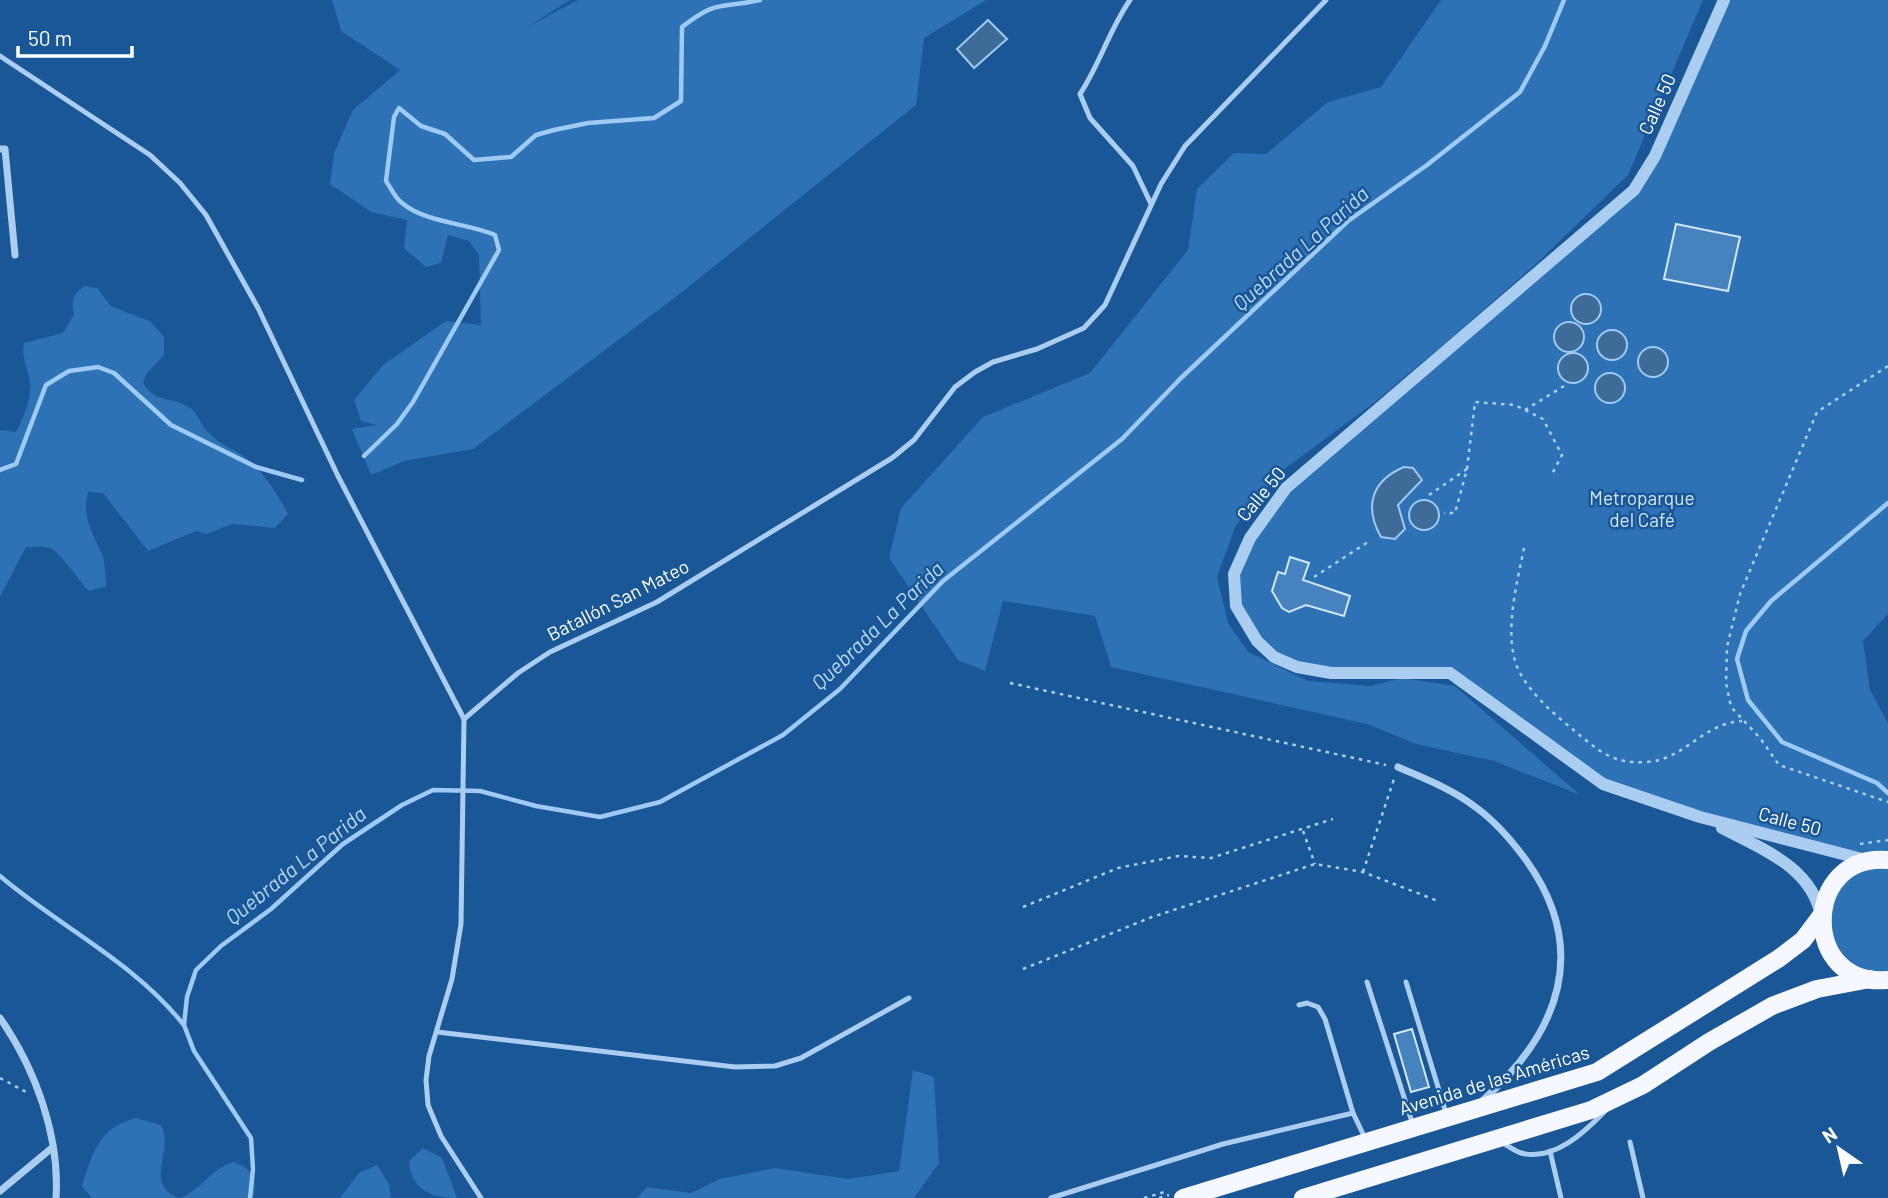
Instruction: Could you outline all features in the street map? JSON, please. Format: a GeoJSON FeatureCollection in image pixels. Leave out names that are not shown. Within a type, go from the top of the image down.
{"type":"FeatureCollection","features":[{"type":"Feature","properties":{"kind":"main road","name":"Avenida de las Américas"},"geometry":{"type":"LineString","coordinates":[[1183,1198],[1597,1072],[1778,959],[1803,940],[1821,916],[1829,891],[1836,881],[1857,865],[1879,861]]}},
{"type":"Feature","properties":{"kind":"main road"},"geometry":{"type":"LineString","coordinates":[[1821,916],[1825,940],[1835,958],[1851,972],[1879,979]]}},
{"type":"Feature","properties":{"kind":"main road"},"geometry":{"type":"LineString","coordinates":[[1309,1197],[1616,1100],[1772,1006],[1817,989],[1879,979]]}},
{"type":"Feature","properties":{"kind":"street","name":"Calle 50"},"geometry":{"type":"LineString","coordinates":[[1724,0],[1655,156],[1634,190],[1286,488],[1250,538],[1234,575],[1236,606],[1257,641],[1274,657],[1297,667],[1331,673],[1450,673],[1603,785],[1700,817],[1879,861]]}},
{"type":"Feature","properties":{"kind":"street"},"geometry":{"type":"LineString","coordinates":[[0,149],[5,149],[15,255]]}},
{"type":"Feature","properties":{"kind":"street"},"geometry":{"type":"LineString","coordinates":[[1398,767],[1475,806],[1513,842],[1543,885],[1555,912],[1561,941],[1561,974],[1552,1007],[1534,1044],[1511,1076],[1475,1108]]}},
{"type":"Feature","properties":{"kind":"street","name":"Calle 50"},"geometry":{"type":"LineString","coordinates":[[1700,817],[1791,867],[1810,886],[1821,916]]}},
{"type":"Feature","properties":{"kind":"street"},"geometry":{"type":"LineString","coordinates":[[0,1018],[22,1054],[40,1097],[53,1147],[56,1198]]}},
{"type":"Feature","properties":{"kind":"street"},"geometry":{"type":"LineString","coordinates":[[1511,1076],[1521,1092],[1528,1093]]}},
{"type":"Feature","properties":{"kind":"street"},"geometry":{"type":"LineString","coordinates":[[0,1191],[53,1147]]}},
{"type":"Feature","properties":{"kind":"lane"},"geometry":{"type":"LineString","coordinates":[[1130,0],[1104,45],[1097,69],[1080,94],[1090,118],[1133,166],[1151,204]]}},
{"type":"Feature","properties":{"kind":"lane","name":"Batallón San Mateo"},"geometry":{"type":"LineString","coordinates":[[464,719],[518,673],[550,652],[657,603],[892,458],[924,430],[956,387],[983,366],[1037,349],[1084,328],[1105,305],[1151,204],[1172,165],[1200,129],[1268,63],[1326,0]]}},
{"type":"Feature","properties":{"kind":"lane"},"geometry":{"type":"LineString","coordinates":[[0,56],[158,162],[206,215],[238,270],[338,476],[464,719],[461,925],[452,979],[427,1068],[428,1105],[448,1150],[481,1198]]}},
{"type":"Feature","properties":{"kind":"lane"},"geometry":{"type":"LineString","coordinates":[[1367,982],[1414,1127]]}},
{"type":"Feature","properties":{"kind":"lane"},"geometry":{"type":"LineString","coordinates":[[1406,982],[1447,1116]]}},
{"type":"Feature","properties":{"kind":"lane"},"geometry":{"type":"LineString","coordinates":[[437,1032],[736,1067],[775,1066],[801,1058],[909,998]]}},
{"type":"Feature","properties":{"kind":"lane"},"geometry":{"type":"LineString","coordinates":[[1298,1005],[1307,1003],[1318,1007],[1325,1019],[1353,1113],[1366,1141]]}},
{"type":"Feature","properties":{"kind":"lane"},"geometry":{"type":"LineString","coordinates":[[1419,1052],[1426,1051]]}},
{"type":"Feature","properties":{"kind":"lane"},"geometry":{"type":"LineString","coordinates":[[1392,1060],[1401,1058]]}},
{"type":"Feature","properties":{"kind":"lane"},"geometry":{"type":"LineString","coordinates":[[1495,1139],[1521,1153],[1550,1151],[1581,1136],[1616,1100]]}},
{"type":"Feature","properties":{"kind":"lane"},"geometry":{"type":"LineString","coordinates":[[1051,1198],[1223,1144],[1353,1113]]}},
{"type":"Feature","properties":{"kind":"lane"},"geometry":{"type":"LineString","coordinates":[[1630,1142],[1643,1198]]}},
{"type":"Feature","properties":{"kind":"lane"},"geometry":{"type":"LineString","coordinates":[[1550,1151],[1561,1198]]}},
{"type":"Feature","properties":{"kind":"path"},"geometry":{"type":"LineString","coordinates":[[1888,366],[1817,412],[1740,594],[1727,647],[1726,683],[1731,707],[1779,765],[1888,802]]}},
{"type":"Feature","properties":{"kind":"path"},"geometry":{"type":"LineString","coordinates":[[1525,410],[1564,386]]}},
{"type":"Feature","properties":{"kind":"path"},"geometry":{"type":"LineString","coordinates":[[1444,513],[1455,513],[1467,469],[1475,402],[1515,405],[1543,419],[1562,455],[1551,476]]}},
{"type":"Feature","properties":{"kind":"path"},"geometry":{"type":"LineString","coordinates":[[1429,495],[1467,469]]}},
{"type":"Feature","properties":{"kind":"path"},"geometry":{"type":"LineString","coordinates":[[1314,578],[1368,542]]}},
{"type":"Feature","properties":{"kind":"path"},"geometry":{"type":"LineString","coordinates":[[1524,548],[1512,634],[1518,669],[1540,699],[1609,758],[1645,762],[1671,758],[1709,729],[1726,722],[1744,721]]}},
{"type":"Feature","properties":{"kind":"path"},"geometry":{"type":"LineString","coordinates":[[1010,683],[1398,767],[1363,873]]}},
{"type":"Feature","properties":{"kind":"path"},"geometry":{"type":"LineString","coordinates":[[1023,907],[1118,868],[1178,856],[1211,858],[1303,831],[1333,819]]}},
{"type":"Feature","properties":{"kind":"path"},"geometry":{"type":"LineString","coordinates":[[1303,831],[1315,864]]}},
{"type":"Feature","properties":{"kind":"path"},"geometry":{"type":"LineString","coordinates":[[1857,845],[1888,840]]}},
{"type":"Feature","properties":{"kind":"path"},"geometry":{"type":"LineString","coordinates":[[1023,969],[1152,917],[1315,864],[1363,873],[1438,901]]}},
{"type":"Feature","properties":{"kind":"path"},"geometry":{"type":"LineString","coordinates":[[0,1078],[40,1097]]}},
{"type":"Feature","properties":{"kind":"green space"},"geometry":{"type":"Polygon","coordinates":[[[332,0],[570,0],[527,27],[578,0],[986,0],[924,38],[916,105],[677,296],[473,449],[404,461],[371,475],[352,429],[377,425],[361,421],[354,400],[383,365],[446,321],[481,325],[479,255],[469,241],[448,235],[441,263],[426,267],[404,248],[407,220],[371,212],[330,184],[334,153],[353,110],[400,70],[341,31],[332,0]]]}},
{"type":"Feature","properties":{"kind":"green space"},"geometry":{"type":"Polygon","coordinates":[[[1441,0],[1703,0],[1628,175],[1536,264],[1449,340],[1375,402],[1279,473],[1236,525],[1217,577],[1228,623],[1248,652],[1308,681],[1371,686],[1402,678],[1455,686],[1580,795],[1494,761],[1416,744],[1367,724],[1111,667],[1095,616],[1003,601],[985,671],[958,660],[889,558],[901,508],[983,417],[1090,373],[1188,250],[1197,189],[1234,153],[1266,154],[1328,102],[1381,87],[1441,0]]]}},
{"type":"Feature","properties":{"kind":"green space","name":"Metroparque del Café"},"geometry":{"type":"Polygon","coordinates":[[[1724,0],[1888,0],[1888,614],[1863,641],[1870,690],[1888,723],[1888,980],[1835,958],[1829,891],[1868,861],[1603,784],[1450,673],[1331,673],[1274,657],[1246,625],[1234,574],[1286,488],[1634,190],[1724,0]]]}},
{"type":"Feature","properties":{"kind":"green space"},"geometry":{"type":"Polygon","coordinates":[[[85,286],[97,288],[111,306],[151,322],[164,337],[164,355],[147,373],[143,382],[147,388],[156,396],[190,408],[214,438],[250,461],[271,486],[288,514],[275,528],[232,524],[207,534],[196,531],[148,551],[103,493],[88,492],[87,516],[103,556],[106,586],[89,591],[65,561],[50,548],[26,547],[0,597],[0,430],[16,432],[28,401],[30,382],[24,358],[24,343],[63,333],[74,315],[75,295],[85,286]]]}},
{"type":"Feature","properties":{"kind":"green space"},"geometry":{"type":"Polygon","coordinates":[[[913,1070],[934,1077],[939,1163],[914,1198],[637,1198],[647,1187],[691,1193],[720,1179],[775,1168],[848,1179],[899,1171],[913,1070]]]}},
{"type":"Feature","properties":{"kind":"green space"},"geometry":{"type":"Polygon","coordinates":[[[136,1118],[161,1125],[165,1145],[161,1175],[163,1184],[168,1192],[178,1198],[92,1198],[82,1186],[94,1152],[113,1128],[136,1118]]]}},
{"type":"Feature","properties":{"kind":"green space"},"geometry":{"type":"Polygon","coordinates":[[[423,1148],[442,1158],[457,1198],[431,1194],[418,1185],[409,1161],[423,1148]]]}},
{"type":"Feature","properties":{"kind":"green space"},"geometry":{"type":"Polygon","coordinates":[[[233,1162],[249,1170],[252,1175],[255,1185],[253,1198],[181,1198],[219,1169],[233,1162]]]}},
{"type":"Feature","properties":{"kind":"green space"},"geometry":{"type":"Polygon","coordinates":[[[377,1165],[389,1184],[391,1198],[340,1198],[359,1173],[377,1165]]]}},
{"type":"Feature","properties":{"kind":"shaded area"},"geometry":{"type":"Polygon","coordinates":[[[988,20],[1007,39],[974,68],[957,49],[988,20]]]}},
{"type":"Feature","properties":{"kind":"shaded area"},"geometry":{"type":"Polygon","coordinates":[[[1586,294],[1592,295],[1600,303],[1600,315],[1592,323],[1586,324],[1580,323],[1572,315],[1571,309],[1572,303],[1580,295],[1586,294]]]}},
{"type":"Feature","properties":{"kind":"shaded area"},"geometry":{"type":"Polygon","coordinates":[[[1569,322],[1575,323],[1583,331],[1583,343],[1575,351],[1569,352],[1563,351],[1555,343],[1554,337],[1555,331],[1563,323],[1569,322]]]}},
{"type":"Feature","properties":{"kind":"shaded area"},"geometry":{"type":"Polygon","coordinates":[[[1612,330],[1618,331],[1626,339],[1626,351],[1618,359],[1612,360],[1606,359],[1598,351],[1597,345],[1598,339],[1606,331],[1612,330]]]}},
{"type":"Feature","properties":{"kind":"shaded area"},"geometry":{"type":"Polygon","coordinates":[[[1653,347],[1659,348],[1667,356],[1667,368],[1659,376],[1653,377],[1647,376],[1639,368],[1638,362],[1639,356],[1647,348],[1653,347]]]}},
{"type":"Feature","properties":{"kind":"shaded area"},"geometry":{"type":"Polygon","coordinates":[[[1573,353],[1579,354],[1587,362],[1587,374],[1579,382],[1573,383],[1567,382],[1559,374],[1558,368],[1559,362],[1567,354],[1573,353]]]}},
{"type":"Feature","properties":{"kind":"shaded area"},"geometry":{"type":"Polygon","coordinates":[[[1610,373],[1616,374],[1624,382],[1624,394],[1616,402],[1610,403],[1604,402],[1596,394],[1595,388],[1596,382],[1604,374],[1610,373]]]}},
{"type":"Feature","properties":{"kind":"shaded area"},"geometry":{"type":"Polygon","coordinates":[[[1404,467],[1413,468],[1422,480],[1398,505],[1405,529],[1395,539],[1381,537],[1373,515],[1374,496],[1384,480],[1404,467]]]}},
{"type":"Feature","properties":{"kind":"shaded area"},"geometry":{"type":"Polygon","coordinates":[[[1424,500],[1430,501],[1438,509],[1438,521],[1430,529],[1424,530],[1418,529],[1410,521],[1409,515],[1410,509],[1418,501],[1424,500]]]}},
{"type":"Feature","properties":{"kind":"building"},"geometry":{"type":"Polygon","coordinates":[[[1676,224],[1740,237],[1728,291],[1664,279],[1676,224]]]}},
{"type":"Feature","properties":{"kind":"building"},"geometry":{"type":"Polygon","coordinates":[[[1290,557],[1309,563],[1303,580],[1350,596],[1344,616],[1306,605],[1289,612],[1282,608],[1272,591],[1278,572],[1285,574],[1290,557]]]}},
{"type":"Feature","properties":{"kind":"building"},"geometry":{"type":"Polygon","coordinates":[[[1412,1029],[1429,1087],[1411,1092],[1394,1034],[1412,1029]]]}},
{"type":"Feature","properties":{"kind":"waterway"},"geometry":{"type":"LineString","coordinates":[[364,456],[397,424],[413,402],[499,250],[495,235],[423,215],[395,196],[386,181],[394,117],[399,108],[421,126],[445,134],[474,160],[511,157],[536,135],[554,130],[588,123],[654,118],[681,101],[682,27],[711,9],[760,0]]}},
{"type":"Feature","properties":{"kind":"waterway","name":"Quebrada La Parida"},"geometry":{"type":"LineString","coordinates":[[250,1198],[253,1169],[251,1138],[194,1051],[184,1025],[187,997],[196,970],[221,946],[271,909],[343,844],[402,805],[433,790],[480,791],[536,806],[600,817],[660,802],[783,735],[840,689],[943,581],[1122,439],[1181,378],[1348,221],[1427,165],[1520,92],[1545,46],[1564,0]]}},
{"type":"Feature","properties":{"kind":"waterway"},"geometry":{"type":"LineString","coordinates":[[0,470],[16,464],[46,385],[69,371],[98,367],[114,373],[171,425],[256,467],[302,480]]}},
{"type":"Feature","properties":{"kind":"waterway"},"geometry":{"type":"LineString","coordinates":[[1888,503],[1771,601],[1746,631],[1737,659],[1748,700],[1782,742],[1877,783],[1888,793]]}},
{"type":"Feature","properties":{"kind":"waterway"},"geometry":{"type":"LineString","coordinates":[[0,876],[119,963],[164,1002],[183,1024]]}}]}
